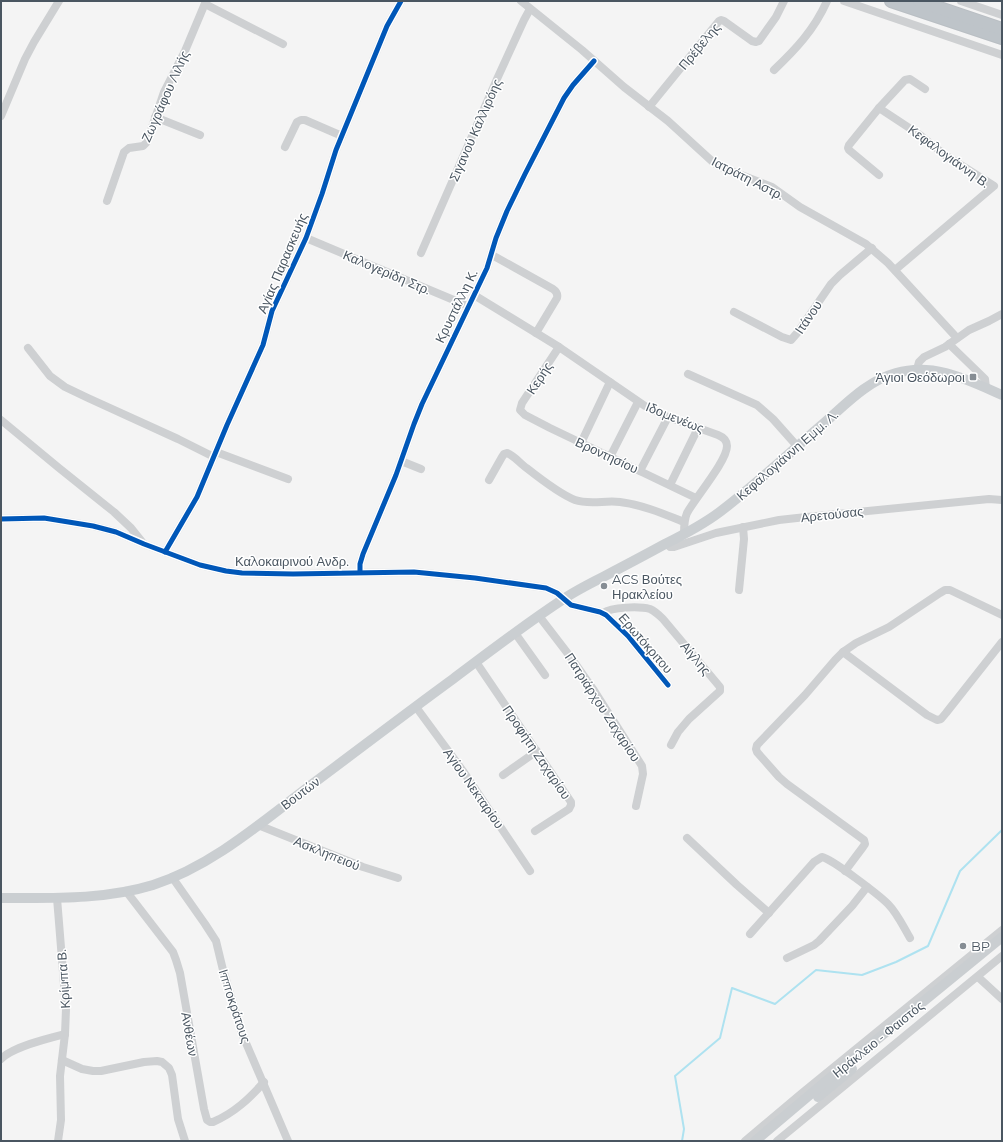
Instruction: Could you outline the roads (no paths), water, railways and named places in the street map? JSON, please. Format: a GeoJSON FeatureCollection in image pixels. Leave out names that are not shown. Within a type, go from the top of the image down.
{"type":"FeatureCollection","features":[{"type":"Feature","properties":{"kind":"highway"},"geometry":{"type":"LineString","coordinates":[[891,1],[1002,38]]}},
{"type":"Feature","properties":{"kind":"highway"},"geometry":{"type":"LineString","coordinates":[[920,1],[1002,29]]}},
{"type":"Feature","properties":{"kind":"main road","name":"Κεφαλογιάννη Εμμ. Λ."},"geometry":{"type":"LineString","coordinates":[[563,599],[684,534],[725,508],[847,403],[880,379],[892,374],[916,369],[935,370],[951,374],[1002,395]]}},
{"type":"Feature","properties":{"kind":"main road","name":"Βουτών"},"geometry":{"type":"LineString","coordinates":[[1,898],[95,896],[126,891],[172,878],[196,866],[214,856],[258,825],[515,633],[563,599]]}},
{"type":"Feature","properties":{"kind":"main road"},"geometry":{"type":"LineString","coordinates":[[985,943],[1000,942]]}},
{"type":"Feature","properties":{"kind":"main road","name":"Ηράκλειο - Φαιστός"},"geometry":{"type":"LineString","coordinates":[[763,1139],[1000,942]]}},
{"type":"Feature","properties":{"kind":"street"},"geometry":{"type":"LineString","coordinates":[[1,116],[31,48],[45,22],[59,1]]}},
{"type":"Feature","properties":{"kind":"street","name":"Ιατράτη Αστρ."},"geometry":{"type":"LineString","coordinates":[[521,1],[594,61],[619,84],[668,121],[714,163],[772,187],[800,207],[872,248],[895,270],[957,338]]}},
{"type":"Feature","properties":{"kind":"street","name":"Πρέβελης"},"geometry":{"type":"LineString","coordinates":[[649,107],[719,21],[724,20],[752,41],[756,42],[759,41],[774,20],[784,1]]}},
{"type":"Feature","properties":{"kind":"street"},"geometry":{"type":"LineString","coordinates":[[774,70],[804,39],[817,21],[827,1]]}},
{"type":"Feature","properties":{"kind":"street"},"geometry":{"type":"LineString","coordinates":[[844,1],[1002,55]]}},
{"type":"Feature","properties":{"kind":"street"},"geometry":{"type":"LineString","coordinates":[[961,1],[1002,15]]}},
{"type":"Feature","properties":{"kind":"street","name":"Αγίας Παρασκευής"},"geometry":{"type":"LineString","coordinates":[[165,552],[197,497],[263,345],[272,310],[306,238],[336,150],[387,26],[400,2]]}},
{"type":"Feature","properties":{"kind":"street"},"geometry":{"type":"LineString","coordinates":[[206,3],[283,44]]}},
{"type":"Feature","properties":{"kind":"street","name":"Ζωγράφου Λιλής"},"geometry":{"type":"LineString","coordinates":[[106,201],[122,154],[129,148],[141,147],[146,144],[164,92],[185,51],[206,3]]}},
{"type":"Feature","properties":{"kind":"street","name":"Σιγανού Καλλιρόης"},"geometry":{"type":"LineString","coordinates":[[421,253],[500,73],[530,9]]}},
{"type":"Feature","properties":{"kind":"street","name":"Κρυστάλλη Κ."},"geometry":{"type":"LineString","coordinates":[[360,572],[361,560],[366,545],[401,461],[422,404],[487,268],[496,238],[510,203],[558,109],[573,85],[594,61]]}},
{"type":"Feature","properties":{"kind":"street"},"geometry":{"type":"LineString","coordinates":[[879,175],[852,153],[848,148],[849,145],[879,108],[905,80],[910,79],[925,89]]}},
{"type":"Feature","properties":{"kind":"street","name":"Κεφαλογιάννη Β."},"geometry":{"type":"LineString","coordinates":[[879,108],[920,135],[945,155],[994,186],[895,270]]}},
{"type":"Feature","properties":{"kind":"street"},"geometry":{"type":"LineString","coordinates":[[155,117],[200,135]]}},
{"type":"Feature","properties":{"kind":"street"},"geometry":{"type":"LineString","coordinates":[[285,147],[297,122],[301,120],[305,120],[342,136]]}},
{"type":"Feature","properties":{"kind":"street","name":"Καλογερίδη Στρ."},"geometry":{"type":"LineString","coordinates":[[306,238],[468,306]]}},
{"type":"Feature","properties":{"kind":"street","name":"Ιτάνου"},"geometry":{"type":"LineString","coordinates":[[734,312],[782,338],[791,340],[831,284],[872,248]]}},
{"type":"Feature","properties":{"kind":"street"},"geometry":{"type":"LineString","coordinates":[[492,255],[557,292],[557,298],[536,333]]}},
{"type":"Feature","properties":{"kind":"street","name":"Ιδομενέως"},"geometry":{"type":"LineString","coordinates":[[474,295],[559,347],[638,402],[668,417],[721,436],[725,440],[727,448],[721,461],[688,512],[684,522],[684,534]]}},
{"type":"Feature","properties":{"kind":"street"},"geometry":{"type":"LineString","coordinates":[[916,369],[919,362],[924,357],[949,344],[969,330],[1002,314]]}},
{"type":"Feature","properties":{"kind":"street"},"geometry":{"type":"LineString","coordinates":[[949,344],[982,376],[985,380],[986,388]]}},
{"type":"Feature","properties":{"kind":"street","name":"Κερής"},"geometry":{"type":"LineString","coordinates":[[520,410],[522,403],[559,347]]}},
{"type":"Feature","properties":{"kind":"street"},"geometry":{"type":"LineString","coordinates":[[28,348],[50,376],[65,387],[215,455],[288,480]]}},
{"type":"Feature","properties":{"kind":"street"},"geometry":{"type":"LineString","coordinates":[[688,374],[756,405],[773,419],[797,446]]}},
{"type":"Feature","properties":{"kind":"street"},"geometry":{"type":"LineString","coordinates":[[581,442],[610,382]]}},
{"type":"Feature","properties":{"kind":"street"},"geometry":{"type":"LineString","coordinates":[[610,456],[638,402]]}},
{"type":"Feature","properties":{"kind":"street","name":"Βροντησίου"},"geometry":{"type":"LineString","coordinates":[[520,410],[525,415],[670,484],[696,498]]}},
{"type":"Feature","properties":{"kind":"street"},"geometry":{"type":"LineString","coordinates":[[640,471],[668,417]]}},
{"type":"Feature","properties":{"kind":"street"},"geometry":{"type":"LineString","coordinates":[[1,420],[114,512],[131,528],[144,544]]}},
{"type":"Feature","properties":{"kind":"street"},"geometry":{"type":"LineString","coordinates":[[670,484],[698,428]]}},
{"type":"Feature","properties":{"kind":"street"},"geometry":{"type":"LineString","coordinates":[[489,480],[502,456],[507,453],[574,500],[631,504],[654,510],[684,522]]}},
{"type":"Feature","properties":{"kind":"street"},"geometry":{"type":"LineString","coordinates":[[401,461],[421,469]]}},
{"type":"Feature","properties":{"kind":"street","name":"Αρετούσας"},"geometry":{"type":"LineString","coordinates":[[666,544],[670,547],[674,547],[716,533],[797,518],[989,499],[1002,500]]}},
{"type":"Feature","properties":{"kind":"street","name":"Καλοκαιρινού Ανδρ."},"geometry":{"type":"LineString","coordinates":[[1,519],[36,518],[64,521],[116,532],[200,565],[226,571],[242,573],[293,574],[414,572],[498,580],[546,588],[553,591],[563,599]]}},
{"type":"Feature","properties":{"kind":"street"},"geometry":{"type":"LineString","coordinates":[[739,590],[744,539],[743,527]]}},
{"type":"Feature","properties":{"kind":"street"},"geometry":{"type":"LineString","coordinates":[[845,872],[865,844],[864,840],[782,780],[759,754],[756,747],[758,742],[800,700],[843,652],[856,643],[889,627],[945,590],[950,590],[1002,615]]}},
{"type":"Feature","properties":{"kind":"street","name":"Ερωτόκριτου"},"geometry":{"type":"LineString","coordinates":[[563,599],[571,605],[603,613],[619,626],[668,684]]}},
{"type":"Feature","properties":{"kind":"street","name":"Αίγλης"},"geometry":{"type":"LineString","coordinates":[[603,613],[628,608],[648,609],[654,611],[663,619],[720,687],[720,691],[693,714],[681,728],[671,745]]}},
{"type":"Feature","properties":{"kind":"street","name":"Πατριάρχου Ζαχαρίου"},"geometry":{"type":"LineString","coordinates":[[539,616],[593,688],[642,766],[644,774],[636,806]]}},
{"type":"Feature","properties":{"kind":"street"},"geometry":{"type":"LineString","coordinates":[[515,633],[545,675]]}},
{"type":"Feature","properties":{"kind":"street"},"geometry":{"type":"LineString","coordinates":[[843,652],[927,715],[937,720],[941,718],[950,708],[1002,642]]}},
{"type":"Feature","properties":{"kind":"street","name":"Προφήτη Ζαχαρίου"},"geometry":{"type":"LineString","coordinates":[[476,662],[572,804],[566,811],[535,831]]}},
{"type":"Feature","properties":{"kind":"street","name":"Αγίου Νεκταρίου"},"geometry":{"type":"LineString","coordinates":[[416,707],[463,770],[530,871]]}},
{"type":"Feature","properties":{"kind":"street"},"geometry":{"type":"LineString","coordinates":[[503,775],[537,751]]}},
{"type":"Feature","properties":{"kind":"street","name":"Ασκληπειού"},"geometry":{"type":"LineString","coordinates":[[258,825],[363,867],[398,878]]}},
{"type":"Feature","properties":{"kind":"street"},"geometry":{"type":"LineString","coordinates":[[687,838],[731,880],[769,913]]}},
{"type":"Feature","properties":{"kind":"street"},"geometry":{"type":"LineString","coordinates":[[750,934],[818,858],[822,857],[867,887],[887,903],[910,938]]}},
{"type":"Feature","properties":{"kind":"street","name":"Ιπποκράτους"},"geometry":{"type":"LineString","coordinates":[[172,878],[216,941],[223,970],[244,1036],[288,1141]]}},
{"type":"Feature","properties":{"kind":"street"},"geometry":{"type":"LineString","coordinates":[[787,958],[819,941],[852,906],[867,887]]}},
{"type":"Feature","properties":{"kind":"street","name":"Ανθέων"},"geometry":{"type":"LineString","coordinates":[[126,891],[173,952],[176,960],[207,1120],[213,1122],[236,1110],[246,1102],[264,1082]]}},
{"type":"Feature","properties":{"kind":"street","name":"Κρίμπα Β."},"geometry":{"type":"LineString","coordinates":[[57,898],[65,999],[65,1034],[59,1080],[61,1123],[58,1141]]}},
{"type":"Feature","properties":{"kind":"street"},"geometry":{"type":"LineString","coordinates":[[763,1139],[770,1120],[1002,930]]}},
{"type":"Feature","properties":{"kind":"street"},"geometry":{"type":"LineString","coordinates":[[763,1139],[978,977],[1002,956]]}},
{"type":"Feature","properties":{"kind":"street"},"geometry":{"type":"LineString","coordinates":[[978,977],[1002,999]]}},
{"type":"Feature","properties":{"kind":"street"},"geometry":{"type":"LineString","coordinates":[[1,1059],[7,1054],[20,1048],[65,1034]]}},
{"type":"Feature","properties":{"kind":"street"},"geometry":{"type":"LineString","coordinates":[[62,1060],[82,1069],[93,1071],[101,1071],[144,1062],[162,1062],[172,1075],[178,1114],[185,1141]]}},
{"type":"Feature","properties":{"kind":"street"},"geometry":{"type":"LineString","coordinates":[[763,1139],[770,1120]]}},
{"type":"Feature","properties":{"kind":"waterway"},"geometry":{"type":"LineString","coordinates":[[682,1141],[684,1129],[675,1076],[720,1038],[732,988],[775,1004],[816,970],[862,975],[896,962],[928,946],[960,871],[1002,830]]}},
{"type":"Feature","properties":{"kind":"place","name":"Άγιοι Θεόδωροι"},"geometry":{"type":"Point","coordinates":[973,377]}},
{"type":"Feature","properties":{"kind":"place","name":"ACS Βούτες Ηρακλείου"},"geometry":{"type":"Point","coordinates":[604,586]}},
{"type":"Feature","properties":{"kind":"place","name":"BP"},"geometry":{"type":"Point","coordinates":[963,946]}}]}
